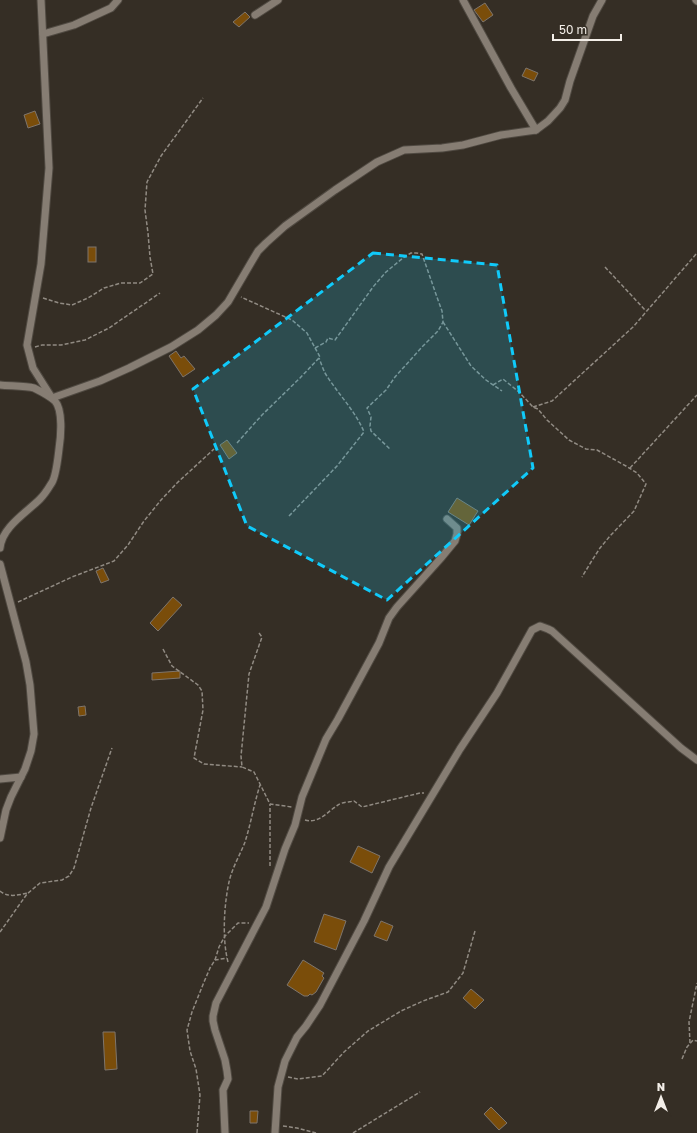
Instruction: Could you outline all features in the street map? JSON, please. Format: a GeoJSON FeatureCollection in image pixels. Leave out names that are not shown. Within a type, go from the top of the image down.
{"type":"FeatureCollection","features":[{"type":"Feature","properties":{"kind":"street"},"geometry":{"type":"LineString","coordinates":[[0,548],[6,532],[13,523],[40,499],[53,482],[61,436],[61,424],[56,401],[52,398],[33,368],[27,344],[41,264],[49,168],[41,0]]}},
{"type":"Feature","properties":{"kind":"street"},"geometry":{"type":"LineString","coordinates":[[42,34],[74,25],[111,8],[118,0]]}},
{"type":"Feature","properties":{"kind":"street"},"geometry":{"type":"LineString","coordinates":[[255,15],[278,0]]}},
{"type":"Feature","properties":{"kind":"street"},"geometry":{"type":"LineString","coordinates":[[463,0],[511,88],[536,130]]}},
{"type":"Feature","properties":{"kind":"street"},"geometry":{"type":"LineString","coordinates":[[0,385],[33,388],[52,398],[100,381],[129,368],[171,347],[206,324],[223,308],[258,251],[266,243],[286,226],[335,190],[377,162],[404,150],[442,148],[463,145],[501,135],[536,130],[548,121],[565,100],[570,81],[593,16],[602,0]]}},
{"type":"Feature","properties":{"kind":"street"},"geometry":{"type":"LineString","coordinates":[[225,1133],[223,1090],[228,1079],[225,1060],[215,1030],[213,1016],[216,1003],[266,907],[295,824],[302,797],[326,739],[379,643],[389,618],[455,541],[457,528],[447,520]]}},
{"type":"Feature","properties":{"kind":"street"},"geometry":{"type":"LineString","coordinates":[[0,564],[26,662],[30,685],[34,734],[31,751],[6,810],[0,838]]}},
{"type":"Feature","properties":{"kind":"street"},"geometry":{"type":"LineString","coordinates":[[275,1129],[280,1076],[285,1061],[297,1036],[306,1026],[320,1005],[364,921],[389,867],[460,749],[497,693],[532,630],[540,626],[552,631],[697,760]]}},
{"type":"Feature","properties":{"kind":"street"},"geometry":{"type":"LineString","coordinates":[[0,779],[21,777]]}},
{"type":"Feature","properties":{"kind":"path"},"geometry":{"type":"LineString","coordinates":[[36,295],[59,303],[72,305],[88,298],[104,288],[121,282],[140,283],[153,274],[145,210],[147,182],[161,156],[203,98]]}},
{"type":"Feature","properties":{"kind":"path"},"geometry":{"type":"LineString","coordinates":[[315,348],[326,342],[328,338],[335,340],[386,272],[402,258],[411,253],[422,254],[440,305],[443,322],[471,366],[502,391]]}},
{"type":"Feature","properties":{"kind":"path"},"geometry":{"type":"LineString","coordinates":[[533,407],[552,401],[633,327],[697,253]]}},
{"type":"Feature","properties":{"kind":"path"},"geometry":{"type":"LineString","coordinates":[[605,267],[646,311]]}},
{"type":"Feature","properties":{"kind":"path"},"geometry":{"type":"LineString","coordinates":[[28,348],[42,345],[61,345],[85,340],[109,328],[160,293]]}},
{"type":"Feature","properties":{"kind":"path"},"geometry":{"type":"LineString","coordinates":[[233,294],[292,320],[307,333],[320,357],[319,358],[325,372],[351,409],[364,432],[337,466],[290,516]]}},
{"type":"Feature","properties":{"kind":"path"},"geometry":{"type":"LineString","coordinates":[[390,449],[371,431],[371,416],[367,408],[386,390],[395,377],[438,331],[443,322]]}},
{"type":"Feature","properties":{"kind":"path"},"geometry":{"type":"LineString","coordinates":[[237,443],[262,415],[319,358]]}},
{"type":"Feature","properties":{"kind":"path"},"geometry":{"type":"LineString","coordinates":[[494,385],[503,379],[520,392],[533,407],[538,408],[547,420],[569,440],[586,449],[597,450],[630,468],[637,473],[646,484],[634,511],[600,548],[582,577]]}},
{"type":"Feature","properties":{"kind":"path"},"geometry":{"type":"LineString","coordinates":[[630,468],[697,395]]}},
{"type":"Feature","properties":{"kind":"path"},"geometry":{"type":"LineString","coordinates":[[11,605],[25,600],[72,577],[114,561],[128,545],[144,521],[161,500],[214,450]]}},
{"type":"Feature","properties":{"kind":"path"},"geometry":{"type":"LineString","coordinates":[[242,767],[249,674],[262,637],[259,633]]}},
{"type":"Feature","properties":{"kind":"path"},"geometry":{"type":"LineString","coordinates":[[163,649],[172,666],[198,685],[202,690],[203,710],[194,758],[204,764],[242,767],[254,772],[270,804],[270,867]]}},
{"type":"Feature","properties":{"kind":"path"},"geometry":{"type":"LineString","coordinates":[[0,932],[28,894],[40,883],[62,880],[69,876],[74,868],[91,808],[112,748]]}},
{"type":"Feature","properties":{"kind":"path"},"geometry":{"type":"LineString","coordinates":[[231,973],[227,958],[225,936],[225,914],[229,881],[245,841],[260,785]]}},
{"type":"Feature","properties":{"kind":"path"},"geometry":{"type":"LineString","coordinates":[[270,804],[294,807],[302,819],[311,821],[326,815],[339,804],[354,801],[362,807],[420,793],[434,793]]}},
{"type":"Feature","properties":{"kind":"path"},"geometry":{"type":"LineString","coordinates":[[0,891],[8,896],[28,894]]}},
{"type":"Feature","properties":{"kind":"path"},"geometry":{"type":"LineString","coordinates":[[197,1133],[200,1095],[187,1030],[192,1012],[225,936],[238,923],[257,923]]}},
{"type":"Feature","properties":{"kind":"path"},"geometry":{"type":"LineString","coordinates":[[280,1076],[298,1079],[322,1076],[344,1052],[368,1031],[401,1011],[448,992],[463,972],[475,931]]}},
{"type":"Feature","properties":{"kind":"path"},"geometry":{"type":"LineString","coordinates":[[215,960],[227,958]]}},
{"type":"Feature","properties":{"kind":"path"},"geometry":{"type":"LineString","coordinates":[[690,1043],[689,1022],[697,983]]}},
{"type":"Feature","properties":{"kind":"path"},"geometry":{"type":"LineString","coordinates":[[682,1059],[690,1043],[693,1040],[697,1041]]}},
{"type":"Feature","properties":{"kind":"path"},"geometry":{"type":"LineString","coordinates":[[353,1133],[420,1092]]}},
{"type":"Feature","properties":{"kind":"path"},"geometry":{"type":"LineString","coordinates":[[275,1129],[297,1128],[316,1133]]}},
{"type":"Feature","properties":{"kind":"highlighted area"},"geometry":{"type":"Polygon","coordinates":[[[373,253],[497,265],[533,468],[387,600],[247,526],[193,389],[373,253]]]}},
{"type":"Feature","properties":{"kind":"building"},"geometry":{"type":"Polygon","coordinates":[[[485,3],[493,15],[483,22],[474,10],[485,3]]]}},
{"type":"Feature","properties":{"kind":"building"},"geometry":{"type":"Polygon","coordinates":[[[245,12],[250,17],[239,27],[233,22],[245,12]]]}},
{"type":"Feature","properties":{"kind":"building"},"geometry":{"type":"Polygon","coordinates":[[[526,68],[538,73],[534,81],[522,76],[526,68]]]}},
{"type":"Feature","properties":{"kind":"building"},"geometry":{"type":"Polygon","coordinates":[[[35,111],[40,124],[28,128],[24,115],[35,111]]]}},
{"type":"Feature","properties":{"kind":"building"},"geometry":{"type":"Polygon","coordinates":[[[88,247],[96,247],[96,262],[88,262],[88,247]]]}},
{"type":"Feature","properties":{"kind":"building"},"geometry":{"type":"Polygon","coordinates":[[[176,351],[181,358],[184,356],[195,369],[183,377],[169,356],[176,351]]]}},
{"type":"Feature","properties":{"kind":"building"},"geometry":{"type":"Polygon","coordinates":[[[227,440],[237,453],[229,459],[220,445],[227,440]]]}},
{"type":"Feature","properties":{"kind":"building"},"geometry":{"type":"Polygon","coordinates":[[[457,498],[478,511],[469,525],[448,512],[457,498]]]}},
{"type":"Feature","properties":{"kind":"building"},"geometry":{"type":"Polygon","coordinates":[[[103,568],[109,580],[101,583],[96,571],[103,568]]]}},
{"type":"Feature","properties":{"kind":"building"},"geometry":{"type":"Polygon","coordinates":[[[173,597],[182,605],[158,631],[150,623],[173,597]]]}},
{"type":"Feature","properties":{"kind":"building"},"geometry":{"type":"Polygon","coordinates":[[[180,671],[180,678],[152,680],[152,673],[180,671]]]}},
{"type":"Feature","properties":{"kind":"building"},"geometry":{"type":"Polygon","coordinates":[[[85,706],[86,715],[79,716],[78,707],[85,706]]]}},
{"type":"Feature","properties":{"kind":"building"},"geometry":{"type":"Polygon","coordinates":[[[358,846],[380,856],[372,873],[350,862],[358,846]]]}},
{"type":"Feature","properties":{"kind":"building"},"geometry":{"type":"Polygon","coordinates":[[[324,914],[346,921],[336,950],[314,942],[324,914]]]}},
{"type":"Feature","properties":{"kind":"building"},"geometry":{"type":"Polygon","coordinates":[[[381,921],[393,926],[387,941],[374,936],[381,921]]]}},
{"type":"Feature","properties":{"kind":"building"},"geometry":{"type":"Polygon","coordinates":[[[303,960],[324,973],[322,976],[324,978],[316,992],[308,996],[304,996],[287,985],[303,960]]]}},
{"type":"Feature","properties":{"kind":"building"},"geometry":{"type":"Polygon","coordinates":[[[471,989],[484,1000],[475,1009],[463,998],[471,989]]]}},
{"type":"Feature","properties":{"kind":"building"},"geometry":{"type":"Polygon","coordinates":[[[103,1032],[115,1032],[117,1069],[105,1070],[103,1032]]]}},
{"type":"Feature","properties":{"kind":"building"},"geometry":{"type":"Polygon","coordinates":[[[491,1107],[507,1123],[499,1130],[484,1114],[491,1107]]]}},
{"type":"Feature","properties":{"kind":"building"},"geometry":{"type":"Polygon","coordinates":[[[250,1111],[258,1111],[257,1123],[250,1123],[250,1111]]]}}]}
